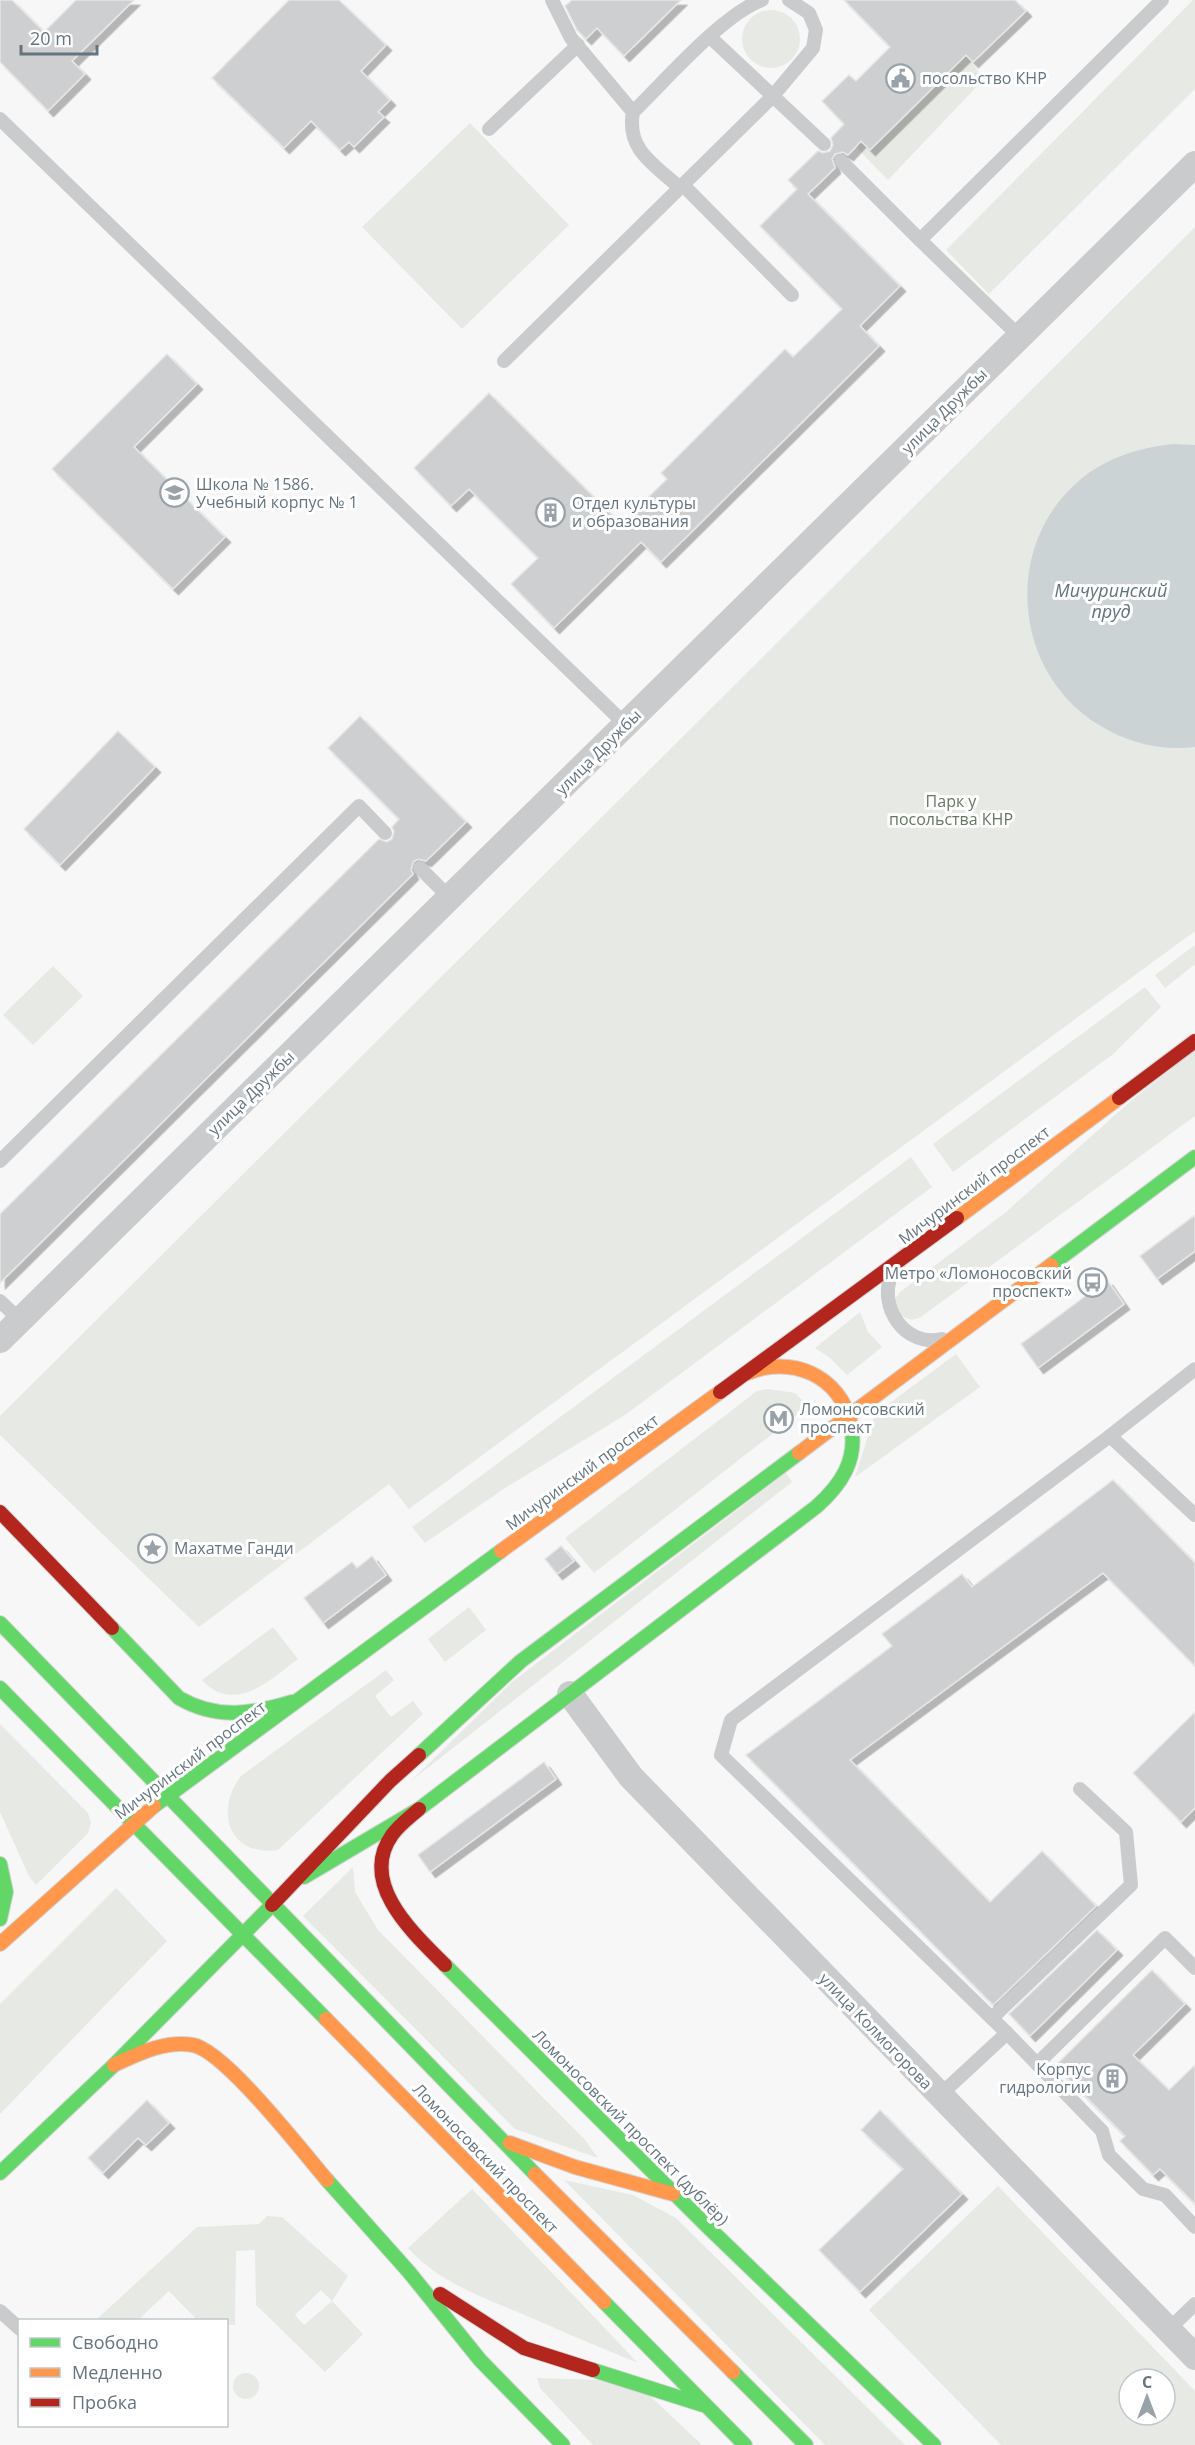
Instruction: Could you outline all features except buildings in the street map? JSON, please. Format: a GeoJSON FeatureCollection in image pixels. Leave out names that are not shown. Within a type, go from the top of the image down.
{"type":"FeatureCollection","features":[{"type":"Feature","properties":{"kind":"main road","name":"Мичуринский проспект"},"geometry":{"type":"LineString","coordinates":[[0,1944],[131,1824],[166,1797],[292,1702],[901,1260],[1195,1041]]}},
{"type":"Feature","properties":{"kind":"main road"},"geometry":{"type":"LineString","coordinates":[[0,2173],[114,2065],[242,1937],[390,1781],[521,1661],[1195,1157]]}},
{"type":"Feature","properties":{"kind":"main road"},"geometry":{"type":"LineString","coordinates":[[297,1881],[419,1809],[837,1488],[852,1458],[854,1442],[849,1415],[838,1394],[812,1373],[780,1365],[763,1366],[745,1374]]}},
{"type":"Feature","properties":{"kind":"main road"},"geometry":{"type":"LineString","coordinates":[[0,1512],[179,1698],[193,1708],[208,1714],[232,1715],[262,1711],[292,1702]]}},
{"type":"Feature","properties":{"kind":"main road"},"geometry":{"type":"LineString","coordinates":[[0,1623],[166,1797]]}},
{"type":"Feature","properties":{"kind":"main road"},"geometry":{"type":"LineString","coordinates":[[0,1688],[131,1824]]}},
{"type":"Feature","properties":{"kind":"main road","name":"Ломоносовский проспект"},"geometry":{"type":"LineString","coordinates":[[166,1797],[272,1905],[341,1984],[500,2139],[806,2445]]}},
{"type":"Feature","properties":{"kind":"main road","name":"Ломоносовский проспект (дублёр)"},"geometry":{"type":"LineString","coordinates":[[419,1809],[392,1835],[383,1852],[382,1871],[385,1892],[409,1929],[674,2194],[934,2445]]}},
{"type":"Feature","properties":{"kind":"main road","name":"Ломоносовский проспект"},"geometry":{"type":"LineString","coordinates":[[131,1824],[242,1937],[319,2005],[745,2445]]}},
{"type":"Feature","properties":{"kind":"main road"},"geometry":{"type":"LineString","coordinates":[[0,1864],[6,1883],[6,1907],[0,1918]]}},
{"type":"Feature","properties":{"kind":"main road"},"geometry":{"type":"LineString","coordinates":[[114,2065],[147,2049],[176,2045],[205,2048],[228,2068],[409,2272],[480,2360],[563,2445]]}},
{"type":"Feature","properties":{"kind":"main road"},"geometry":{"type":"LineString","coordinates":[[500,2139],[576,2167],[674,2194]]}},
{"type":"Feature","properties":{"kind":"main road"},"geometry":{"type":"LineString","coordinates":[[409,2272],[474,2318],[524,2348],[707,2406]]}},
{"type":"Feature","properties":{"kind":"street","name":"улица Дружбы"},"geometry":{"type":"LineString","coordinates":[[0,1340],[1195,164]]}},
{"type":"Feature","properties":{"kind":"street","name":"улица Колмогорова"},"geometry":{"type":"LineString","coordinates":[[570,1694],[631,1777],[1195,2357]]}},
{"type":"Feature","properties":{"kind":"lane"},"geometry":{"type":"LineString","coordinates":[[552,0],[578,45],[633,112]]}},
{"type":"Feature","properties":{"kind":"lane"},"geometry":{"type":"LineString","coordinates":[[762,0],[746,6],[710,37],[633,112],[630,129],[636,146],[681,186],[792,295]]}},
{"type":"Feature","properties":{"kind":"lane"},"geometry":{"type":"LineString","coordinates":[[504,361],[772,97],[813,48],[816,30],[809,13],[789,0]]}},
{"type":"Feature","properties":{"kind":"lane"},"geometry":{"type":"LineString","coordinates":[[920,240],[1162,0]]}},
{"type":"Feature","properties":{"kind":"lane"},"geometry":{"type":"LineString","coordinates":[[710,37],[824,144]]}},
{"type":"Feature","properties":{"kind":"lane"},"geometry":{"type":"LineString","coordinates":[[489,129],[578,45]]}},
{"type":"Feature","properties":{"kind":"lane"},"geometry":{"type":"LineString","coordinates":[[0,119],[626,724]]}},
{"type":"Feature","properties":{"kind":"lane"},"geometry":{"type":"LineString","coordinates":[[841,161],[1020,337]]}},
{"type":"Feature","properties":{"kind":"lane"},"geometry":{"type":"LineString","coordinates":[[0,1161],[359,806],[386,833]]}},
{"type":"Feature","properties":{"kind":"lane"},"geometry":{"type":"LineString","coordinates":[[420,868],[450,898]]}},
{"type":"Feature","properties":{"kind":"lane"},"geometry":{"type":"LineString","coordinates":[[901,1260],[890,1277],[888,1290],[888,1304],[901,1326],[924,1339],[937,1340],[957,1335]]}},
{"type":"Feature","properties":{"kind":"lane"},"geometry":{"type":"LineString","coordinates":[[0,1300],[20,1320]]}},
{"type":"Feature","properties":{"kind":"lane"},"geometry":{"type":"LineString","coordinates":[[1195,1369],[1110,1436],[731,1720],[722,1755],[992,2018],[1102,2131],[1109,2155],[1143,2188],[1165,2195],[1195,2226]]}},
{"type":"Feature","properties":{"kind":"lane"},"geometry":{"type":"LineString","coordinates":[[1110,1436],[1195,1515]]}},
{"type":"Feature","properties":{"kind":"lane"},"geometry":{"type":"LineString","coordinates":[[992,2018],[1131,1885],[1126,1832],[1080,1789]]}},
{"type":"Feature","properties":{"kind":"lane"},"geometry":{"type":"LineString","coordinates":[[1037,2064],[1165,1938],[1195,1968]]}},
{"type":"Feature","properties":{"kind":"lane"},"geometry":{"type":"LineString","coordinates":[[939,2096],[1007,2033]]}},
{"type":"Feature","properties":{"kind":"lane"},"geometry":{"type":"LineString","coordinates":[[1168,2330],[1195,2304]]}},
{"type":"Feature","properties":{"kind":"lane"},"geometry":{"type":"LineString","coordinates":[[2,2318],[18,2328]]}},
{"type":"Feature","properties":{"kind":"green space"},"geometry":{"type":"Polygon","coordinates":[[[1195,0],[1195,89],[989,294],[946,250],[1195,0]]]}},
{"type":"Feature","properties":{"kind":"green space"},"geometry":{"type":"Polygon","coordinates":[[[771,10],[787,15],[795,23],[800,39],[795,55],[787,63],[771,68],[755,63],[747,55],[742,39],[747,23],[755,15],[771,10]]]}},
{"type":"Feature","properties":{"kind":"green space"},"geometry":{"type":"Polygon","coordinates":[[[966,55],[978,71],[981,82],[888,180],[856,147],[861,141],[871,150],[966,55]]]}},
{"type":"Feature","properties":{"kind":"green space"},"geometry":{"type":"Polygon","coordinates":[[[470,123],[569,225],[462,329],[362,227],[470,123]]]}},
{"type":"Feature","properties":{"kind":"green space","name":"Парк у посольства КНР"},"geometry":{"type":"Polygon","coordinates":[[[1195,227],[1195,931],[409,1509],[389,1484],[199,1627],[0,1435],[0,1416],[1195,227]]]}},
{"type":"Feature","properties":{"kind":"green space"},"geometry":{"type":"Polygon","coordinates":[[[1195,945],[1195,964],[1165,988],[1155,975],[1195,945]]]}},
{"type":"Feature","properties":{"kind":"green space"},"geometry":{"type":"Polygon","coordinates":[[[53,966],[83,996],[33,1045],[3,1015],[53,966]]]}},
{"type":"Feature","properties":{"kind":"green space"},"geometry":{"type":"Polygon","coordinates":[[[1145,987],[1161,1007],[1112,1055],[953,1172],[933,1144],[1145,987]]]}},
{"type":"Feature","properties":{"kind":"green space"},"geometry":{"type":"Polygon","coordinates":[[[1195,1050],[1195,1116],[921,1317],[912,1320],[901,1316],[895,1299],[900,1292],[1006,1212],[1131,1101],[1195,1050]]]}},
{"type":"Feature","properties":{"kind":"green space"},"geometry":{"type":"Polygon","coordinates":[[[911,1157],[932,1187],[625,1415],[505,1488],[425,1543],[412,1527],[911,1157]]]}},
{"type":"Feature","properties":{"kind":"green space"},"geometry":{"type":"Polygon","coordinates":[[[860,1312],[868,1332],[882,1347],[847,1375],[830,1358],[815,1348],[860,1312]]]}},
{"type":"Feature","properties":{"kind":"green space"},"geometry":{"type":"Polygon","coordinates":[[[956,1354],[980,1387],[855,1477],[875,1414],[956,1354]]]}},
{"type":"Feature","properties":{"kind":"green space"},"geometry":{"type":"Polygon","coordinates":[[[768,1389],[795,1393],[808,1406],[594,1573],[565,1538],[757,1391],[768,1389]]]}},
{"type":"Feature","properties":{"kind":"green space"},"geometry":{"type":"Polygon","coordinates":[[[786,1473],[792,1482],[411,1781],[512,1682],[786,1473]]]}},
{"type":"Feature","properties":{"kind":"green space"},"geometry":{"type":"Polygon","coordinates":[[[469,1607],[486,1630],[445,1662],[428,1639],[469,1607]]]}},
{"type":"Feature","properties":{"kind":"green space"},"geometry":{"type":"Polygon","coordinates":[[[273,1627],[298,1659],[276,1676],[252,1690],[239,1694],[227,1694],[214,1690],[202,1680],[273,1627]]]}},
{"type":"Feature","properties":{"kind":"green space"},"geometry":{"type":"Polygon","coordinates":[[[386,1670],[394,1680],[375,1696],[391,1717],[413,1701],[423,1714],[278,1850],[261,1850],[248,1846],[238,1839],[231,1829],[228,1803],[241,1776],[386,1670]]]}},
{"type":"Feature","properties":{"kind":"green space"},"geometry":{"type":"Polygon","coordinates":[[[0,1724],[88,1813],[91,1823],[88,1833],[36,1885],[29,1876],[0,1812],[0,1724]]]}},
{"type":"Feature","properties":{"kind":"green space"},"geometry":{"type":"Polygon","coordinates":[[[353,1867],[355,1892],[378,1930],[585,2140],[598,2158],[515,2129],[303,1916],[353,1867]]]}},
{"type":"Feature","properties":{"kind":"green space"},"geometry":{"type":"Polygon","coordinates":[[[116,1888],[167,1941],[0,2114],[0,2004],[116,1888]]]}},
{"type":"Feature","properties":{"kind":"green space"},"geometry":{"type":"Polygon","coordinates":[[[564,2180],[633,2195],[676,2218],[905,2445],[825,2445],[564,2180]]]}},
{"type":"Feature","properties":{"kind":"green space"},"geometry":{"type":"Polygon","coordinates":[[[998,2186],[1172,2367],[1117,2367],[1117,2427],[1177,2427],[1177,2372],[1195,2391],[1195,2445],[1001,2445],[869,2310],[998,2186]]]}},
{"type":"Feature","properties":{"kind":"green space"},"geometry":{"type":"Polygon","coordinates":[[[472,2189],[638,2363],[463,2288],[434,2271],[408,2248],[472,2189]]]}},
{"type":"Feature","properties":{"kind":"green space"},"geometry":{"type":"Polygon","coordinates":[[[267,2216],[282,2217],[348,2276],[332,2301],[363,2334],[325,2372],[256,2305],[255,2250],[236,2251],[235,2325],[228,2325],[228,2319],[196,2319],[169,2291],[139,2319],[97,2319],[197,2227],[259,2224],[267,2216]],[[321,2290],[295,2315],[304,2325],[332,2301],[321,2290]]]}},
{"type":"Feature","properties":{"kind":"green space"},"geometry":{"type":"Polygon","coordinates":[[[246,2373],[255,2377],[259,2386],[255,2395],[246,2399],[237,2395],[233,2386],[237,2377],[246,2373]]]}},
{"type":"Feature","properties":{"kind":"green space"},"geometry":{"type":"Polygon","coordinates":[[[537,2378],[599,2380],[650,2396],[702,2445],[593,2445],[540,2388],[537,2378]]]}},
{"type":"Feature","properties":{"kind":"water","name":"Мичуринский пруд"},"geometry":{"type":"Polygon","coordinates":[[[1173,444],[1195,445],[1195,747],[1182,748],[1157,747],[1121,737],[1099,725],[1070,702],[1048,673],[1034,641],[1028,606],[1029,571],[1038,537],[1056,506],[1081,479],[1113,459],[1148,448],[1173,444]]]}},
{"type":"Feature","properties":{"kind":"traffic: fast"},"geometry":{"type":"LineString","coordinates":[[1051,1265],[1195,1157]]}},
{"type":"Feature","properties":{"kind":"traffic: fast"},"geometry":{"type":"LineString","coordinates":[[304,1877],[419,1809],[816,1507],[833,1490],[846,1471],[852,1449],[851,1425]]}},
{"type":"Feature","properties":{"kind":"traffic: fast"},"geometry":{"type":"LineString","coordinates":[[419,1755],[521,1661],[799,1453]]}},
{"type":"Feature","properties":{"kind":"traffic: fast"},"geometry":{"type":"LineString","coordinates":[[154,1806],[501,1551]]}},
{"type":"Feature","properties":{"kind":"traffic: fast"},"geometry":{"type":"LineString","coordinates":[[0,1623],[535,2174]]}},
{"type":"Feature","properties":{"kind":"traffic: fast"},"geometry":{"type":"LineString","coordinates":[[112,1628],[179,1698],[193,1705],[207,1710],[235,1713],[263,1710],[292,1702]]}},
{"type":"Feature","properties":{"kind":"traffic: fast"},"geometry":{"type":"LineString","coordinates":[[0,1688],[326,2019]]}},
{"type":"Feature","properties":{"kind":"traffic: fast"},"geometry":{"type":"LineString","coordinates":[[0,1864],[6,1892],[0,1919]]}},
{"type":"Feature","properties":{"kind":"traffic: fast"},"geometry":{"type":"LineString","coordinates":[[0,2173],[114,2065],[272,1905]]}},
{"type":"Feature","properties":{"kind":"traffic: fast"},"geometry":{"type":"LineString","coordinates":[[445,1965],[709,2228],[934,2445]]}},
{"type":"Feature","properties":{"kind":"traffic: fast"},"geometry":{"type":"LineString","coordinates":[[327,2180],[409,2272],[480,2360],[563,2445]]}},
{"type":"Feature","properties":{"kind":"traffic: fast"},"geometry":{"type":"LineString","coordinates":[[604,2302],[745,2445]]}},
{"type":"Feature","properties":{"kind":"traffic: fast"},"geometry":{"type":"LineString","coordinates":[[593,2370],[703,2405]]}},
{"type":"Feature","properties":{"kind":"traffic: fast"},"geometry":{"type":"LineString","coordinates":[[733,2372],[806,2445]]}},
{"type":"Feature","properties":{"kind":"traffic: slow"},"geometry":{"type":"LineString","coordinates":[[957,1218],[1119,1098]]}},
{"type":"Feature","properties":{"kind":"traffic: slow"},"geometry":{"type":"LineString","coordinates":[[799,1453],[1051,1265]]}},
{"type":"Feature","properties":{"kind":"traffic: slow"},"geometry":{"type":"LineString","coordinates":[[745,1374],[762,1368],[779,1366],[811,1373],[837,1393],[851,1425]]}},
{"type":"Feature","properties":{"kind":"traffic: slow"},"geometry":{"type":"LineString","coordinates":[[501,1551],[720,1392]]}},
{"type":"Feature","properties":{"kind":"traffic: slow"},"geometry":{"type":"LineString","coordinates":[[0,1944],[154,1806]]}},
{"type":"Feature","properties":{"kind":"traffic: slow"},"geometry":{"type":"LineString","coordinates":[[326,2019],[604,2302]]}},
{"type":"Feature","properties":{"kind":"traffic: slow"},"geometry":{"type":"LineString","coordinates":[[114,2065],[152,2049],[172,2044],[193,2045],[207,2051],[263,2104],[327,2180]]}},
{"type":"Feature","properties":{"kind":"traffic: slow"},"geometry":{"type":"LineString","coordinates":[[510,2143],[575,2167],[673,2194]]}},
{"type":"Feature","properties":{"kind":"traffic: slow"},"geometry":{"type":"LineString","coordinates":[[535,2174],[733,2372]]}},
{"type":"Feature","properties":{"kind":"traffic: jam"},"geometry":{"type":"LineString","coordinates":[[1119,1098],[1195,1041]]}},
{"type":"Feature","properties":{"kind":"traffic: jam"},"geometry":{"type":"LineString","coordinates":[[720,1392],[957,1218]]}},
{"type":"Feature","properties":{"kind":"traffic: jam"},"geometry":{"type":"LineString","coordinates":[[0,1512],[112,1628]]}},
{"type":"Feature","properties":{"kind":"traffic: jam"},"geometry":{"type":"LineString","coordinates":[[272,1905],[390,1781],[419,1755]]}},
{"type":"Feature","properties":{"kind":"traffic: jam"},"geometry":{"type":"LineString","coordinates":[[419,1809],[392,1835],[383,1853],[381,1871],[385,1889],[394,1906],[418,1938],[445,1965]]}},
{"type":"Feature","properties":{"kind":"traffic: jam"},"geometry":{"type":"LineString","coordinates":[[440,2294],[524,2348],[593,2370]]}},
{"type":"Feature","properties":{"kind":"place","name":"посольство КНР"},"geometry":{"type":"Point","coordinates":[901,78]}},
{"type":"Feature","properties":{"kind":"place","name":"Школа № 1586. Учебный корпус № 1"},"geometry":{"type":"Point","coordinates":[175,493]}},
{"type":"Feature","properties":{"kind":"place","name":"Отдел культуры и образования"},"geometry":{"type":"Point","coordinates":[551,512]}},
{"type":"Feature","properties":{"kind":"place","name":"Метро «Ломоносовский проспект»"},"geometry":{"type":"Point","coordinates":[1093,1282]}},
{"type":"Feature","properties":{"kind":"place","name":"Ломоносовский проспект"},"geometry":{"type":"Point","coordinates":[779,1418]}},
{"type":"Feature","properties":{"kind":"place","name":"Махатме Ганди"},"geometry":{"type":"Point","coordinates":[153,1548]}},
{"type":"Feature","properties":{"kind":"place","name":"Корпус гидрологии"},"geometry":{"type":"Point","coordinates":[1112,2078]}}]}
